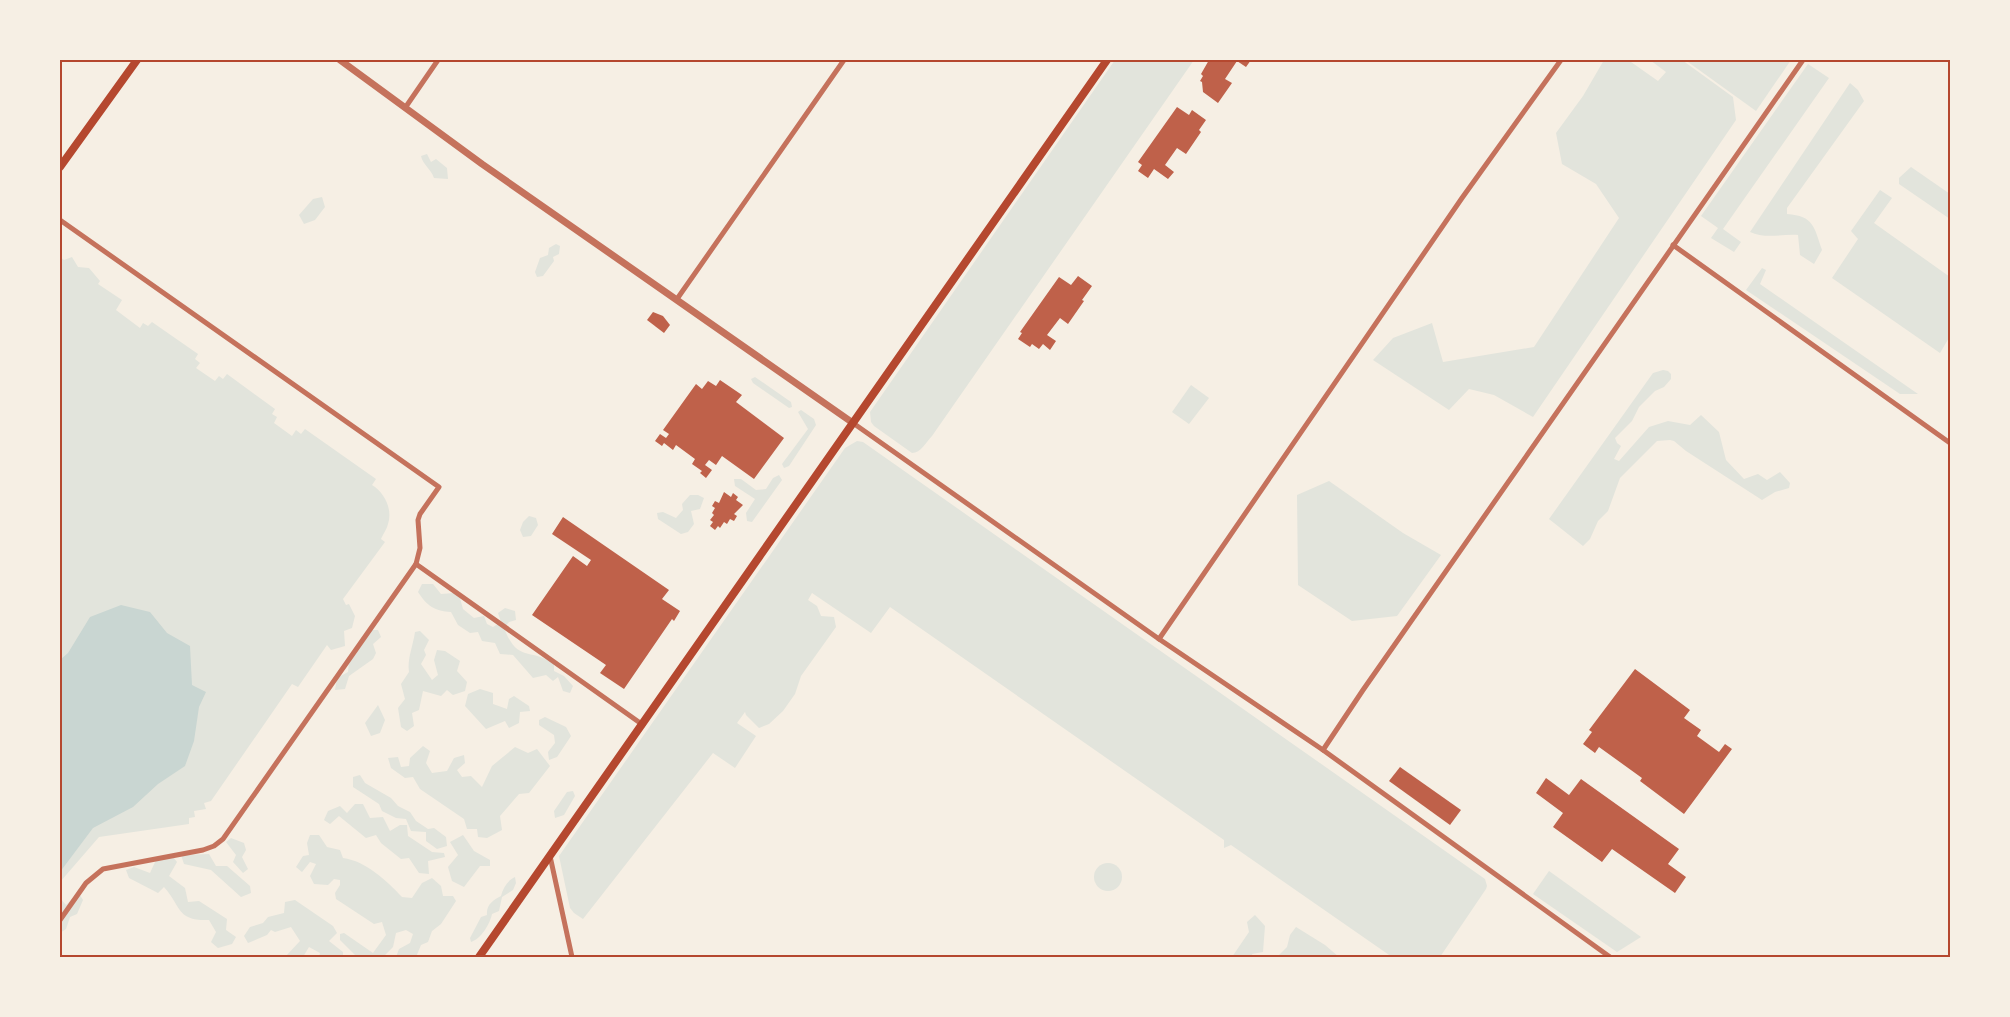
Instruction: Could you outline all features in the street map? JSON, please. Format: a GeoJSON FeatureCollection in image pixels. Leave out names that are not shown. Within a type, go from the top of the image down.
{"type":"FeatureCollection","features":[{"type":"Feature","properties":{"kind":"main road"},"geometry":{"type":"LineString","coordinates":[[60,167],[137,60]]}},
{"type":"Feature","properties":{"kind":"main road"},"geometry":{"type":"LineString","coordinates":[[479,957],[1107,60]]}},
{"type":"Feature","properties":{"kind":"street"},"geometry":{"type":"LineString","coordinates":[[340,60],[405,108],[1159,639],[1323,750],[1610,957]]}},
{"type":"Feature","properties":{"kind":"street"},"geometry":{"type":"LineString","coordinates":[[405,108],[438,60]]}},
{"type":"Feature","properties":{"kind":"street"},"geometry":{"type":"LineString","coordinates":[[676,299],[844,60]]}},
{"type":"Feature","properties":{"kind":"street"},"geometry":{"type":"LineString","coordinates":[[1159,639],[1462,198],[1561,60]]}},
{"type":"Feature","properties":{"kind":"street"},"geometry":{"type":"LineString","coordinates":[[1323,750],[1803,60]]}},
{"type":"Feature","properties":{"kind":"street"},"geometry":{"type":"LineString","coordinates":[[60,220],[439,487],[420,514],[418,520],[420,548],[416,564],[221,840],[214,846],[203,850],[103,869],[86,883],[60,920]]}},
{"type":"Feature","properties":{"kind":"street"},"geometry":{"type":"LineString","coordinates":[[1672,246],[1950,443]]}},
{"type":"Feature","properties":{"kind":"street"},"geometry":{"type":"LineString","coordinates":[[416,564],[643,725]]}},
{"type":"Feature","properties":{"kind":"street"},"geometry":{"type":"LineString","coordinates":[[550,856],[572,957]]}},
{"type":"Feature","properties":{"kind":"shaded area"},"geometry":{"type":"Polygon","coordinates":[[[1115,60],[1194,60],[932,436],[921,449],[912,453],[874,426],[871,422],[870,412],[1115,60]]]}},
{"type":"Feature","properties":{"kind":"shaded area"},"geometry":{"type":"Polygon","coordinates":[[[1604,60],[1631,62],[1658,81],[1666,72],[1650,60],[1682,60],[1733,97],[1736,120],[1533,417],[1494,395],[1469,389],[1449,410],[1373,360],[1393,338],[1432,323],[1443,362],[1534,347],[1619,218],[1596,184],[1562,164],[1556,133],[1583,96],[1604,60]]]}},
{"type":"Feature","properties":{"kind":"shaded area"},"geometry":{"type":"Polygon","coordinates":[[[1688,60],[1791,60],[1756,111],[1688,62],[1688,60]]]}},
{"type":"Feature","properties":{"kind":"shaded area"},"geometry":{"type":"Polygon","coordinates":[[[1808,64],[1829,78],[1723,229],[1741,242],[1734,252],[1711,238],[1718,228],[1701,216],[1808,64]]]}},
{"type":"Feature","properties":{"kind":"shaded area"},"geometry":{"type":"Polygon","coordinates":[[[1850,83],[1858,90],[1864,101],[1787,208],[1787,214],[1803,217],[1815,229],[1822,250],[1814,264],[1800,255],[1798,235],[1767,236],[1750,232],[1850,83]]]}},
{"type":"Feature","properties":{"kind":"shaded area"},"geometry":{"type":"Polygon","coordinates":[[[427,154],[431,162],[436,159],[447,168],[448,179],[434,178],[421,156],[427,154]]]}},
{"type":"Feature","properties":{"kind":"shaded area"},"geometry":{"type":"Polygon","coordinates":[[[1911,167],[1950,194],[1950,219],[1899,184],[1899,178],[1911,167]]]}},
{"type":"Feature","properties":{"kind":"shaded area"},"geometry":{"type":"Polygon","coordinates":[[[1880,190],[1892,198],[1874,223],[1950,277],[1950,336],[1940,353],[1832,278],[1858,239],[1851,231],[1880,190]]]}},
{"type":"Feature","properties":{"kind":"shaded area"},"geometry":{"type":"Polygon","coordinates":[[[322,197],[325,207],[315,220],[304,224],[299,215],[313,199],[322,197]]]}},
{"type":"Feature","properties":{"kind":"shaded area"},"geometry":{"type":"Polygon","coordinates":[[[556,244],[560,246],[559,254],[553,257],[554,261],[543,276],[537,277],[535,272],[540,258],[548,255],[549,248],[556,244]]]}},
{"type":"Feature","properties":{"kind":"shaded area"},"geometry":{"type":"Polygon","coordinates":[[[60,257],[64,260],[72,257],[78,267],[89,268],[100,281],[98,284],[122,300],[116,310],[140,328],[143,323],[148,326],[152,322],[198,354],[195,359],[200,363],[196,368],[215,381],[219,376],[223,379],[227,374],[275,409],[272,414],[277,417],[274,423],[292,436],[296,430],[301,434],[305,429],[376,479],[372,485],[384,496],[389,518],[381,539],[385,542],[343,599],[346,605],[349,604],[355,616],[352,628],[344,631],[345,646],[331,650],[327,645],[298,687],[292,684],[211,801],[204,803],[206,809],[194,811],[195,817],[189,818],[189,824],[99,837],[60,882],[60,257]]]}},
{"type":"Feature","properties":{"kind":"shaded area"},"geometry":{"type":"Polygon","coordinates":[[[1762,268],[1766,270],[1760,284],[1918,394],[1900,394],[1746,290],[1762,268]]]}},
{"type":"Feature","properties":{"kind":"shaded area"},"geometry":{"type":"Polygon","coordinates":[[[1663,370],[1671,374],[1671,379],[1664,387],[1655,391],[1639,407],[1632,421],[1615,438],[1621,446],[1614,459],[1619,461],[1649,427],[1668,421],[1690,425],[1701,415],[1719,432],[1726,460],[1744,479],[1758,474],[1767,480],[1780,472],[1790,483],[1789,488],[1775,492],[1762,500],[1686,451],[1674,441],[1657,441],[1620,478],[1608,511],[1598,521],[1590,539],[1583,546],[1549,519],[1653,373],[1663,370]]]}},
{"type":"Feature","properties":{"kind":"shaded area"},"geometry":{"type":"Polygon","coordinates":[[[755,377],[791,402],[792,407],[789,408],[753,383],[751,379],[755,377]]]}},
{"type":"Feature","properties":{"kind":"shaded area"},"geometry":{"type":"Polygon","coordinates":[[[1191,385],[1209,398],[1189,424],[1172,412],[1191,385]]]}},
{"type":"Feature","properties":{"kind":"shaded area"},"geometry":{"type":"Polygon","coordinates":[[[801,410],[814,419],[816,425],[789,466],[784,468],[782,464],[808,429],[798,412],[801,410]]]}},
{"type":"Feature","properties":{"kind":"shaded area"},"geometry":{"type":"Polygon","coordinates":[[[857,441],[863,442],[1485,879],[1486,889],[1440,957],[1392,957],[1231,845],[1224,848],[1224,840],[890,607],[871,633],[812,593],[808,600],[817,606],[821,616],[834,617],[836,627],[801,676],[795,694],[783,711],[769,724],[759,728],[745,712],[737,723],[756,736],[735,768],[713,753],[583,919],[574,913],[570,908],[559,856],[845,448],[857,441]]]}},
{"type":"Feature","properties":{"kind":"shaded area"},"geometry":{"type":"Polygon","coordinates":[[[779,475],[782,480],[752,522],[747,521],[746,513],[755,499],[735,486],[734,479],[741,479],[756,490],[766,489],[773,478],[779,475]]]}},
{"type":"Feature","properties":{"kind":"shaded area"},"geometry":{"type":"Polygon","coordinates":[[[1329,481],[1403,533],[1441,555],[1397,616],[1352,621],[1298,585],[1297,495],[1329,481]]]}},
{"type":"Feature","properties":{"kind":"shaded area"},"geometry":{"type":"Polygon","coordinates":[[[690,495],[698,495],[704,498],[700,509],[691,511],[694,524],[688,532],[681,534],[658,519],[657,513],[663,512],[676,518],[683,510],[682,504],[690,495]]]}},
{"type":"Feature","properties":{"kind":"shaded area"},"geometry":{"type":"Polygon","coordinates":[[[529,516],[536,518],[538,525],[531,536],[523,537],[520,530],[523,522],[529,516]]]}},
{"type":"Feature","properties":{"kind":"shaded area"},"geometry":{"type":"Polygon","coordinates":[[[422,584],[433,584],[441,594],[454,593],[460,598],[463,609],[474,618],[484,616],[487,624],[493,627],[501,622],[498,613],[505,608],[515,611],[516,620],[509,622],[504,628],[509,639],[520,651],[546,659],[554,664],[554,671],[564,676],[573,686],[570,693],[563,691],[558,677],[553,681],[546,675],[533,678],[513,655],[500,654],[495,643],[482,641],[478,632],[470,633],[458,625],[451,612],[436,609],[428,604],[418,592],[422,584]]]}},
{"type":"Feature","properties":{"kind":"shaded area"},"geometry":{"type":"Polygon","coordinates":[[[121,605],[150,612],[167,633],[190,646],[192,685],[206,692],[199,707],[194,741],[185,766],[158,784],[133,807],[93,828],[60,872],[60,660],[68,653],[90,617],[121,605]]]}},
{"type":"Feature","properties":{"kind":"shaded area"},"geometry":{"type":"Polygon","coordinates":[[[371,630],[378,630],[381,637],[373,644],[376,653],[373,659],[349,676],[345,689],[335,690],[337,678],[348,672],[349,661],[371,630]]]}},
{"type":"Feature","properties":{"kind":"shaded area"},"geometry":{"type":"Polygon","coordinates":[[[420,631],[429,640],[424,650],[426,655],[421,664],[432,680],[438,675],[434,660],[437,650],[445,651],[460,661],[457,671],[467,682],[465,691],[453,695],[447,690],[441,696],[423,691],[419,710],[412,713],[414,726],[407,731],[401,727],[398,708],[405,699],[401,684],[409,672],[409,657],[415,632],[420,631]]]}},
{"type":"Feature","properties":{"kind":"shaded area"},"geometry":{"type":"Polygon","coordinates":[[[480,689],[493,693],[493,704],[507,709],[509,699],[514,696],[529,706],[530,711],[520,712],[519,723],[509,728],[505,721],[486,729],[465,706],[468,694],[480,689]]]}},
{"type":"Feature","properties":{"kind":"shaded area"},"geometry":{"type":"Polygon","coordinates":[[[378,705],[385,720],[380,733],[371,736],[365,723],[378,705]]]}},
{"type":"Feature","properties":{"kind":"shaded area"},"geometry":{"type":"Polygon","coordinates":[[[545,717],[566,727],[571,736],[557,757],[549,760],[548,752],[555,743],[554,735],[539,725],[539,720],[545,717]]]}},
{"type":"Feature","properties":{"kind":"shaded area"},"geometry":{"type":"Polygon","coordinates":[[[423,746],[430,751],[426,763],[432,773],[447,771],[454,758],[464,755],[465,763],[457,770],[462,777],[471,776],[482,787],[492,766],[515,747],[528,753],[537,749],[550,766],[529,793],[519,794],[500,816],[502,830],[487,838],[478,837],[477,829],[467,829],[464,819],[420,789],[413,777],[405,778],[391,768],[388,758],[398,757],[401,767],[409,766],[410,758],[423,746]]]}},
{"type":"Feature","properties":{"kind":"shaded area"},"geometry":{"type":"Polygon","coordinates":[[[360,775],[365,783],[410,812],[416,821],[428,829],[434,828],[446,837],[447,846],[437,849],[426,841],[426,832],[411,831],[406,819],[396,818],[382,811],[379,804],[353,787],[353,777],[360,775]]]}},
{"type":"Feature","properties":{"kind":"shaded area"},"geometry":{"type":"Polygon","coordinates":[[[573,791],[575,796],[564,815],[555,818],[554,811],[567,792],[573,791]]]}},
{"type":"Feature","properties":{"kind":"shaded area"},"geometry":{"type":"Polygon","coordinates":[[[355,804],[363,804],[370,818],[383,817],[390,831],[400,825],[407,825],[408,836],[432,852],[444,853],[445,857],[428,861],[429,874],[419,873],[409,858],[401,859],[381,843],[376,835],[366,838],[339,816],[330,824],[324,820],[328,811],[340,806],[347,813],[355,804]]]}},
{"type":"Feature","properties":{"kind":"shaded area"},"geometry":{"type":"Polygon","coordinates":[[[310,835],[319,835],[327,847],[340,850],[343,858],[368,867],[383,878],[402,897],[412,898],[422,883],[432,878],[441,886],[443,896],[453,896],[456,901],[441,924],[432,931],[428,942],[421,945],[416,957],[396,957],[399,949],[410,943],[413,934],[406,930],[396,933],[393,947],[383,957],[357,957],[340,940],[340,934],[344,933],[373,953],[386,935],[382,922],[374,924],[336,899],[335,893],[340,885],[340,880],[334,879],[328,885],[314,884],[310,876],[316,864],[310,862],[302,872],[296,867],[303,856],[309,855],[307,843],[310,835]]]}},
{"type":"Feature","properties":{"kind":"shaded area"},"geometry":{"type":"Polygon","coordinates":[[[463,835],[474,851],[490,860],[490,866],[480,866],[464,887],[452,881],[448,867],[458,855],[450,842],[463,835]]]}},
{"type":"Feature","properties":{"kind":"shaded area"},"geometry":{"type":"Polygon","coordinates":[[[231,838],[244,843],[246,850],[242,857],[248,869],[243,873],[233,862],[236,855],[226,842],[231,838]]]}},
{"type":"Feature","properties":{"kind":"shaded area"},"geometry":{"type":"Polygon","coordinates":[[[209,854],[216,866],[227,866],[250,886],[251,893],[241,897],[211,870],[184,864],[181,855],[209,854]]]}},
{"type":"Feature","properties":{"kind":"shaded area"},"geometry":{"type":"Polygon","coordinates":[[[173,857],[177,862],[169,876],[185,888],[188,902],[199,901],[227,919],[226,930],[236,937],[232,944],[218,948],[211,942],[216,932],[209,920],[198,920],[185,915],[164,887],[158,893],[129,878],[126,870],[134,867],[150,873],[156,860],[173,857]]]}},
{"type":"Feature","properties":{"kind":"shaded area"},"geometry":{"type":"Polygon","coordinates":[[[1108,863],[1118,867],[1122,877],[1118,887],[1108,891],[1098,887],[1094,877],[1098,867],[1108,863]]]}},
{"type":"Feature","properties":{"kind":"shaded area"},"geometry":{"type":"Polygon","coordinates":[[[1549,871],[1641,937],[1617,952],[1533,894],[1549,871]]]}},
{"type":"Feature","properties":{"kind":"shaded area"},"geometry":{"type":"Polygon","coordinates":[[[515,877],[516,883],[513,890],[502,897],[499,911],[492,914],[484,931],[471,942],[470,938],[481,917],[487,915],[491,903],[501,896],[506,885],[515,877]]]}},
{"type":"Feature","properties":{"kind":"shaded area"},"geometry":{"type":"Polygon","coordinates":[[[80,895],[83,900],[77,914],[70,917],[66,929],[60,933],[60,898],[66,905],[73,898],[80,895]]]}},
{"type":"Feature","properties":{"kind":"shaded area"},"geometry":{"type":"Polygon","coordinates":[[[295,900],[333,926],[337,933],[329,941],[343,952],[343,957],[319,957],[320,953],[309,947],[303,957],[285,957],[300,941],[291,927],[275,932],[271,930],[267,935],[248,943],[244,936],[250,927],[263,923],[268,917],[284,913],[285,902],[295,900]]]}},
{"type":"Feature","properties":{"kind":"shaded area"},"geometry":{"type":"Polygon","coordinates":[[[1255,915],[1265,926],[1263,952],[1252,954],[1253,957],[1232,957],[1249,932],[1247,922],[1255,915]]]}},
{"type":"Feature","properties":{"kind":"shaded area"},"geometry":{"type":"Polygon","coordinates":[[[1296,927],[1325,945],[1339,957],[1277,957],[1287,947],[1290,935],[1296,927]]]}},
{"type":"Feature","properties":{"kind":"building"},"geometry":{"type":"Polygon","coordinates":[[[1209,60],[1251,60],[1246,67],[1237,61],[1225,79],[1232,83],[1218,103],[1203,92],[1202,82],[1200,81],[1203,76],[1201,74],[1209,60]]]}},
{"type":"Feature","properties":{"kind":"building"},"geometry":{"type":"Polygon","coordinates":[[[1177,107],[1189,115],[1192,110],[1206,120],[1199,130],[1201,132],[1186,154],[1177,148],[1165,165],[1174,172],[1168,179],[1154,169],[1148,178],[1138,171],[1142,165],[1138,162],[1177,107]]]}},
{"type":"Feature","properties":{"kind":"building"},"geometry":{"type":"Polygon","coordinates":[[[1078,276],[1092,286],[1068,324],[1060,318],[1047,335],[1056,341],[1050,350],[1043,344],[1039,349],[1032,344],[1030,347],[1018,339],[1022,333],[1020,332],[1059,277],[1071,285],[1078,276]]]}},
{"type":"Feature","properties":{"kind":"building"},"geometry":{"type":"Polygon","coordinates":[[[653,312],[663,316],[670,325],[664,333],[647,320],[653,312]]]}},
{"type":"Feature","properties":{"kind":"building"},"geometry":{"type":"Polygon","coordinates":[[[720,380],[742,395],[736,402],[784,438],[754,479],[722,456],[716,465],[709,460],[705,465],[712,470],[706,478],[700,473],[702,471],[692,464],[695,459],[676,445],[673,450],[664,443],[662,446],[655,441],[660,434],[666,438],[669,434],[663,430],[696,384],[702,389],[708,381],[716,386],[720,380]]]}},
{"type":"Feature","properties":{"kind":"building"},"geometry":{"type":"Polygon","coordinates":[[[724,492],[731,497],[733,493],[738,497],[736,500],[743,505],[734,514],[737,516],[734,521],[730,519],[727,524],[724,522],[720,528],[718,526],[715,530],[710,526],[713,522],[710,520],[714,515],[712,513],[715,508],[712,506],[715,501],[719,503],[724,492]]]}},
{"type":"Feature","properties":{"kind":"building"},"geometry":{"type":"Polygon","coordinates":[[[563,517],[669,590],[662,599],[680,611],[674,621],[672,619],[624,689],[600,673],[606,665],[532,615],[573,556],[587,566],[591,560],[552,534],[563,517]]]}},
{"type":"Feature","properties":{"kind":"building"},"geometry":{"type":"Polygon","coordinates":[[[1635,669],[1690,710],[1684,718],[1701,730],[1697,736],[1719,752],[1725,744],[1732,749],[1684,814],[1640,781],[1642,778],[1599,747],[1595,753],[1583,744],[1592,732],[1589,730],[1635,669]]]}},
{"type":"Feature","properties":{"kind":"building"},"geometry":{"type":"Polygon","coordinates":[[[1400,767],[1461,810],[1450,825],[1389,781],[1400,767]]]}},
{"type":"Feature","properties":{"kind":"building"},"geometry":{"type":"Polygon","coordinates":[[[1546,778],[1569,795],[1581,779],[1679,849],[1668,864],[1686,877],[1675,893],[1612,849],[1602,862],[1553,827],[1563,813],[1536,793],[1546,778]]]}}]}
